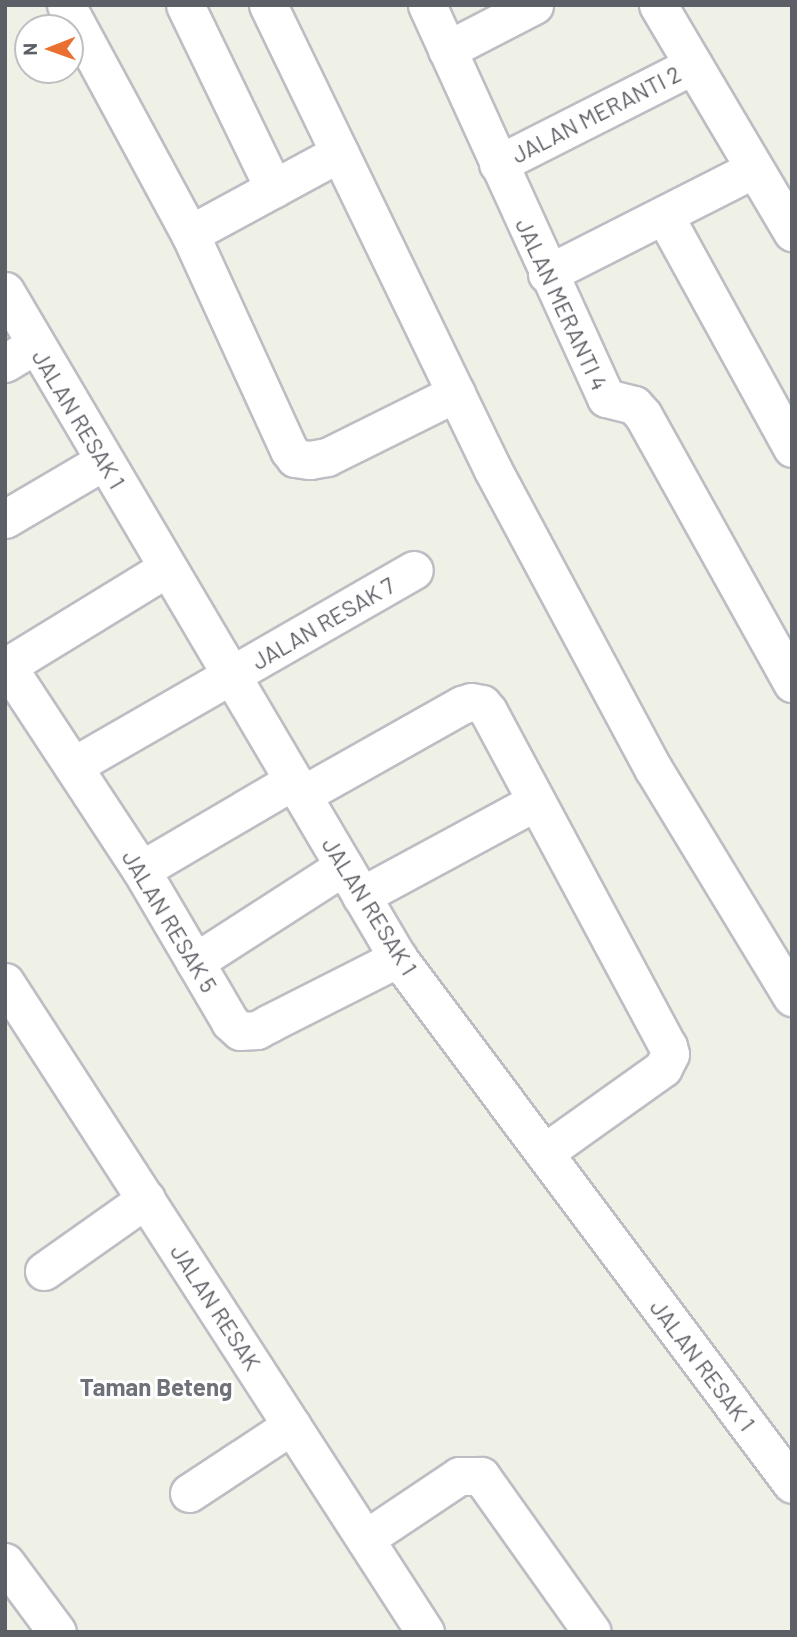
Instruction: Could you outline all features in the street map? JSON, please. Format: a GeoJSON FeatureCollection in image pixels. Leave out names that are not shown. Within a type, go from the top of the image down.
{"type":"FeatureCollection","features":[{"type":"Feature","properties":{"kind":"street"},"geometry":{"type":"LineString","coordinates":[[66,5],[190,233],[295,458],[310,460],[327,457],[456,393]]}},
{"type":"Feature","properties":{"kind":"street"},"geometry":{"type":"LineString","coordinates":[[185,5],[274,189]]}},
{"type":"Feature","properties":{"kind":"street"},"geometry":{"type":"LineString","coordinates":[[268,5],[499,482],[654,770],[792,997]]}},
{"type":"Feature","properties":{"kind":"street","name":"JALAN MERANTI 4"},"geometry":{"type":"LineString","coordinates":[[427,5],[547,274],[606,398],[634,405],[643,415],[792,683]]}},
{"type":"Feature","properties":{"kind":"street"},"geometry":{"type":"LineString","coordinates":[[447,50],[534,5]]}},
{"type":"Feature","properties":{"kind":"street"},"geometry":{"type":"LineString","coordinates":[[658,5],[792,232]]}},
{"type":"Feature","properties":{"kind":"street","name":"JALAN MERANTI 2"},"geometry":{"type":"LineString","coordinates":[[498,164],[693,65]]}},
{"type":"Feature","properties":{"kind":"street"},"geometry":{"type":"LineString","coordinates":[[190,233],[339,153]]}},
{"type":"Feature","properties":{"kind":"street"},"geometry":{"type":"LineString","coordinates":[[547,274],[754,169]]}},
{"type":"Feature","properties":{"kind":"street"},"geometry":{"type":"LineString","coordinates":[[664,215],[792,448]]}},
{"type":"Feature","properties":{"kind":"street","name":"JALAN RESAK 1"},"geometry":{"type":"LineString","coordinates":[[5,291],[20,354],[103,461],[398,958],[792,1484]]}},
{"type":"Feature","properties":{"kind":"street"},"geometry":{"type":"LineString","coordinates":[[5,519],[103,461]]}},
{"type":"Feature","properties":{"kind":"street"},"geometry":{"type":"LineString","coordinates":[[6,665],[167,568]]}},
{"type":"Feature","properties":{"kind":"street","name":"JALAN RESAK 7"},"geometry":{"type":"LineString","coordinates":[[73,766],[414,570]]}},
{"type":"Feature","properties":{"kind":"street","name":"JALAN RESAK 5"},"geometry":{"type":"LineString","coordinates":[[6,665],[141,870],[230,1022],[240,1031],[257,1030],[398,958]]}},
{"type":"Feature","properties":{"kind":"street"},"geometry":{"type":"LineString","coordinates":[[141,870],[471,702],[482,704],[670,1054],[663,1068],[544,1153]]}},
{"type":"Feature","properties":{"kind":"street"},"geometry":{"type":"LineString","coordinates":[[195,962],[352,881],[535,802]]}},
{"type":"Feature","properties":{"kind":"street","name":"JALAN RESAK"},"geometry":{"type":"LineString","coordinates":[[5,982],[425,1632]]}},
{"type":"Feature","properties":{"kind":"street"},"geometry":{"type":"LineString","coordinates":[[44,1271],[146,1199]]}},
{"type":"Feature","properties":{"kind":"street"},"geometry":{"type":"LineString","coordinates":[[188,1493],[292,1425]]}},
{"type":"Feature","properties":{"kind":"street"},"geometry":{"type":"LineString","coordinates":[[365,1539],[459,1476],[481,1476],[592,1632]]}},
{"type":"Feature","properties":{"kind":"street"},"geometry":{"type":"LineString","coordinates":[[5,1562],[57,1632]]}},
{"type":"Feature","properties":{"kind":"district","name":"Taman Beteng"},"geometry":{"type":"Point","coordinates":[156,1387]}}]}
